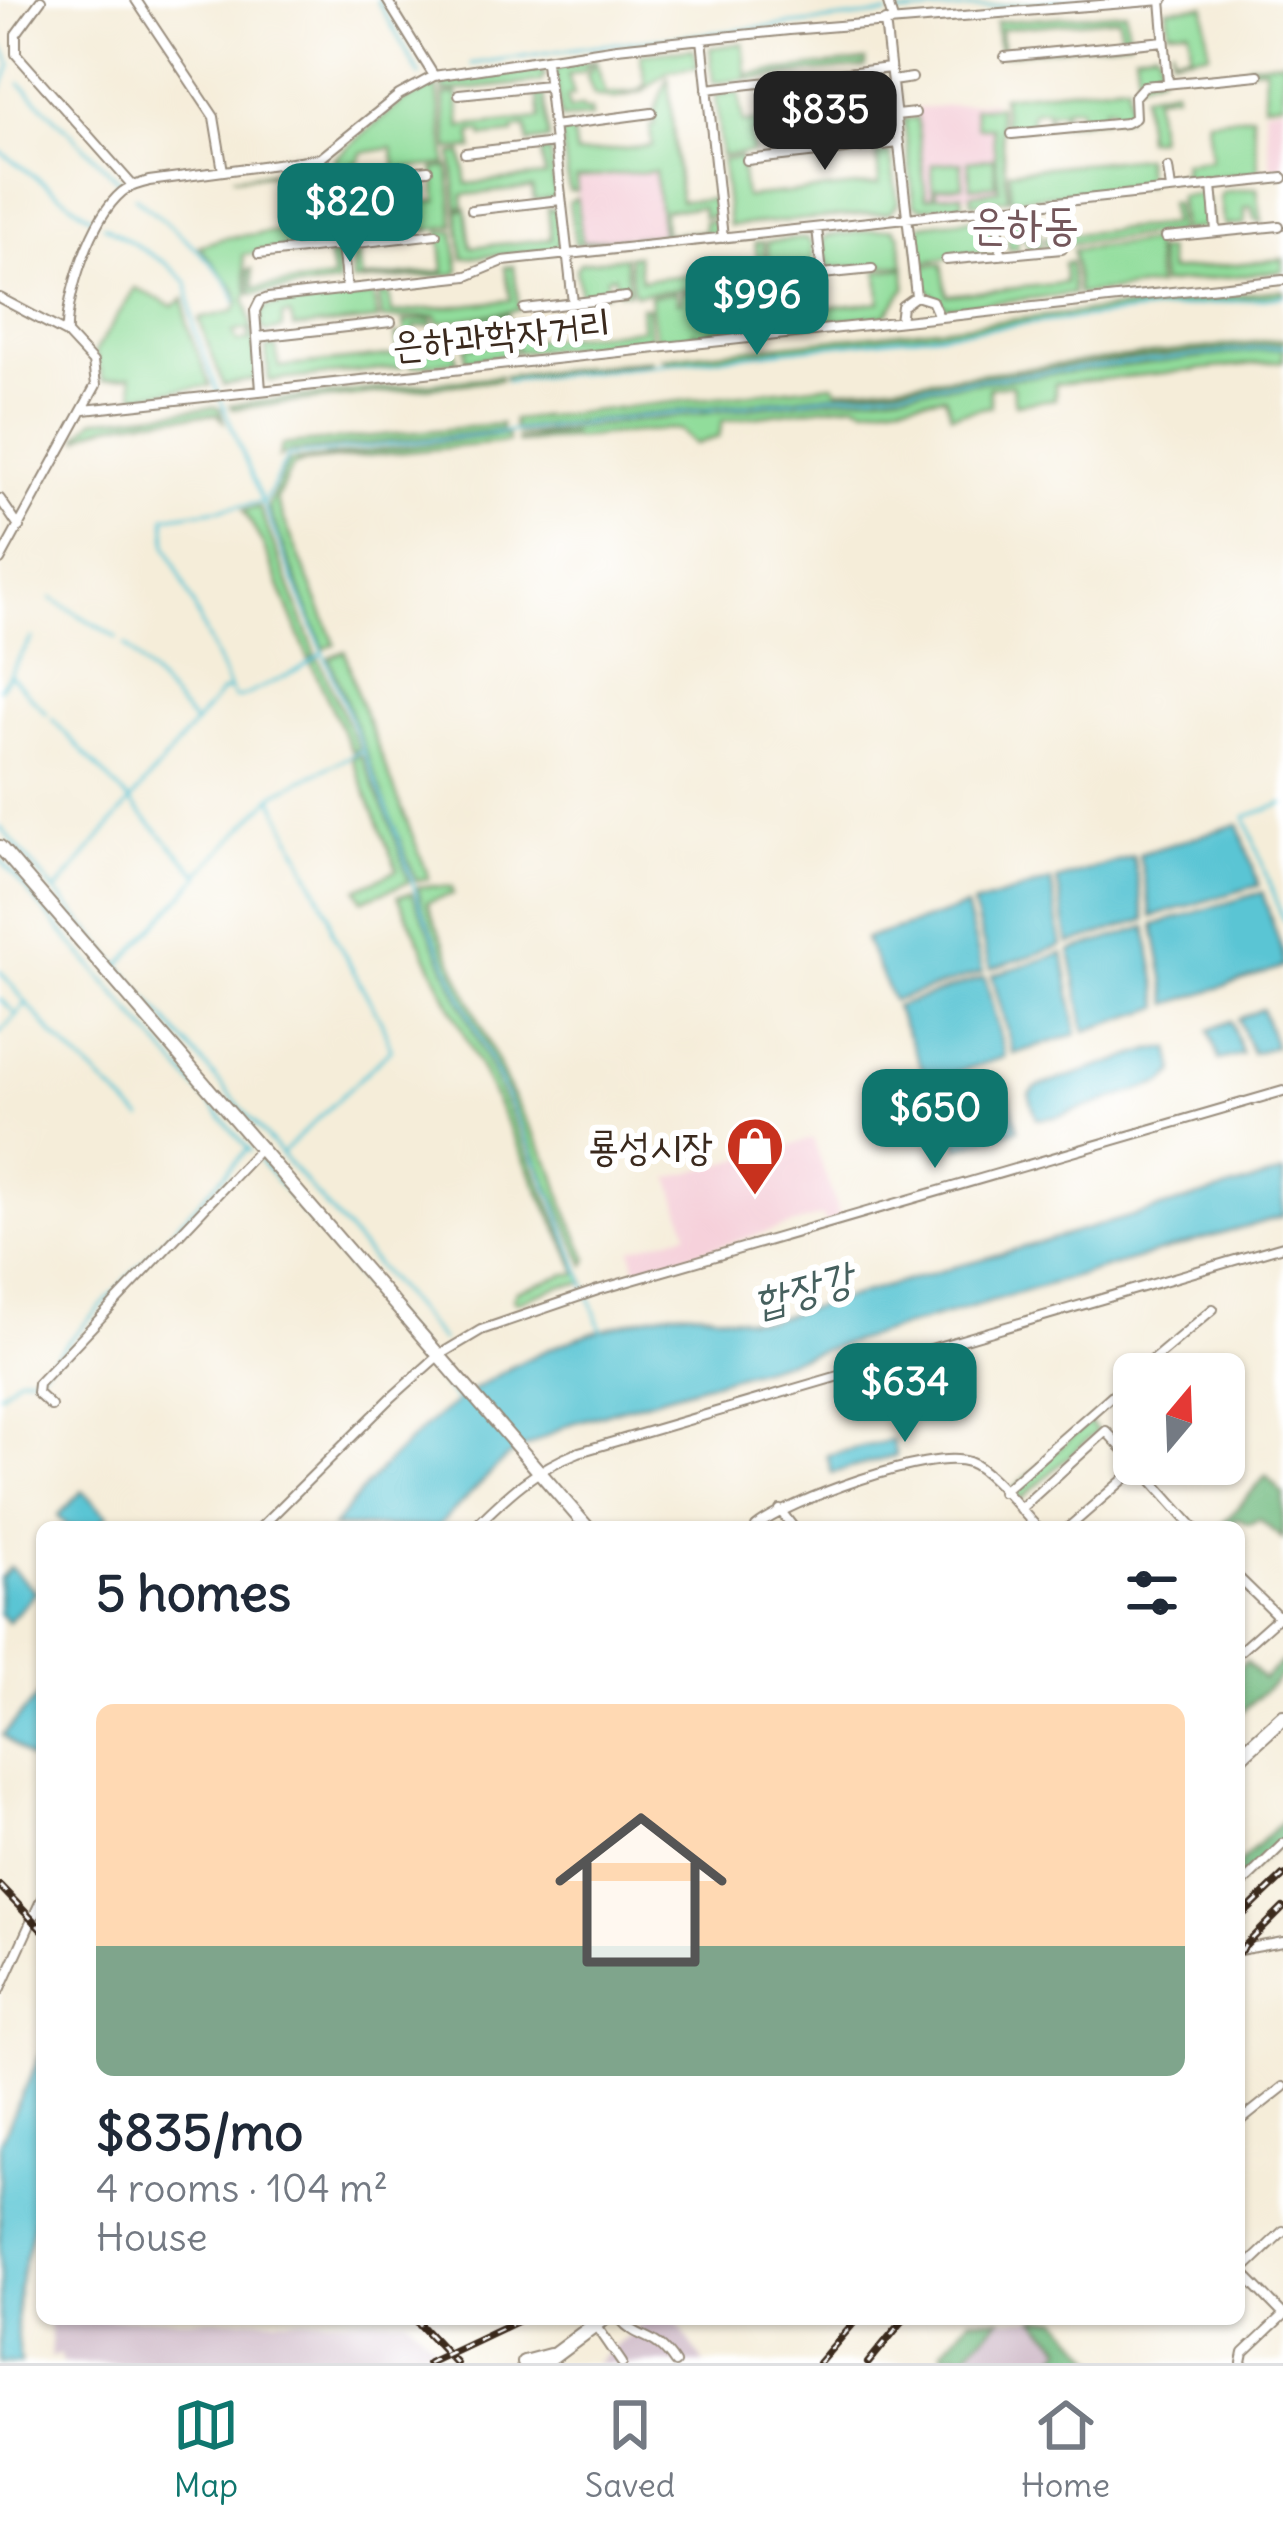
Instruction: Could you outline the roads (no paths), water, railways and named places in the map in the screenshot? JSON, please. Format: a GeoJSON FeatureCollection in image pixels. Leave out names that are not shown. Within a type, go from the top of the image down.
{"type":"FeatureCollection","features":[{"type":"Feature","properties":{"kind":"main road"},"geometry":{"type":"LineString","coordinates":[[1245,1752],[1283,1717]]}},
{"type":"Feature","properties":{"kind":"main road"},"geometry":{"type":"LineString","coordinates":[[524,2363],[547,2359],[595,2325]]}},
{"type":"Feature","properties":{"kind":"street"},"geometry":{"type":"LineString","coordinates":[[41,0],[16,34],[16,54],[133,186]]}},
{"type":"Feature","properties":{"kind":"street"},"geometry":{"type":"LineString","coordinates":[[136,0],[214,117],[223,171]]}},
{"type":"Feature","properties":{"kind":"street"},"geometry":{"type":"LineString","coordinates":[[387,0],[434,76]]}},
{"type":"Feature","properties":{"kind":"street"},"geometry":{"type":"LineString","coordinates":[[887,0],[890,68],[916,296]]}},
{"type":"Feature","properties":{"kind":"street"},"geometry":{"type":"LineString","coordinates":[[67,334],[72,291],[99,222],[122,192],[133,186],[322,158],[399,95],[434,76],[702,39],[1162,0],[1168,83]]}},
{"type":"Feature","properties":{"kind":"street"},"geometry":{"type":"LineString","coordinates":[[702,39],[723,238]]}},
{"type":"Feature","properties":{"kind":"street"},"geometry":{"type":"LineString","coordinates":[[1005,57],[1164,40]]}},
{"type":"Feature","properties":{"kind":"street"},"geometry":{"type":"LineString","coordinates":[[546,62],[573,303]]}},
{"type":"Feature","properties":{"kind":"street"},"geometry":{"type":"LineString","coordinates":[[707,89],[890,68]]}},
{"type":"Feature","properties":{"kind":"street"},"geometry":{"type":"LineString","coordinates":[[1012,134],[1132,122],[1136,92],[1144,86],[1258,75]]}},
{"type":"Feature","properties":{"kind":"street"},"geometry":{"type":"LineString","coordinates":[[892,81],[912,78]]}},
{"type":"Feature","properties":{"kind":"street"},"geometry":{"type":"LineString","coordinates":[[459,94],[548,85]]}},
{"type":"Feature","properties":{"kind":"street"},"geometry":{"type":"LineString","coordinates":[[553,126],[652,112]]}},
{"type":"Feature","properties":{"kind":"street"},"geometry":{"type":"LineString","coordinates":[[896,115],[915,113]]}},
{"type":"Feature","properties":{"kind":"street"},"geometry":{"type":"LineString","coordinates":[[465,153],[555,143]]}},
{"type":"Feature","properties":{"kind":"street"},"geometry":{"type":"LineString","coordinates":[[747,160],[898,143]]}},
{"type":"Feature","properties":{"kind":"street"},"geometry":{"type":"LineString","coordinates":[[322,158],[346,290]]}},
{"type":"Feature","properties":{"kind":"street"},"geometry":{"type":"LineString","coordinates":[[1168,168],[1171,189]]}},
{"type":"Feature","properties":{"kind":"street"},"geometry":{"type":"LineString","coordinates":[[327,179],[428,170]]}},
{"type":"Feature","properties":{"kind":"street"},"geometry":{"type":"LineString","coordinates":[[261,390],[255,311],[260,301],[467,276],[502,261],[1283,178]]}},
{"type":"Feature","properties":{"kind":"street"},"geometry":{"type":"LineString","coordinates":[[1211,185],[1216,232]]}},
{"type":"Feature","properties":{"kind":"street"},"geometry":{"type":"LineString","coordinates":[[472,210],[561,200]]}},
{"type":"Feature","properties":{"kind":"street"},"geometry":{"type":"LineString","coordinates":[[997,208],[1001,255]]}},
{"type":"Feature","properties":{"kind":"street"},"geometry":{"type":"LineString","coordinates":[[1166,237],[1279,226]]}},
{"type":"Feature","properties":{"kind":"street"},"geometry":{"type":"LineString","coordinates":[[817,228],[822,274]]}},
{"type":"Feature","properties":{"kind":"street"},"geometry":{"type":"LineString","coordinates":[[259,254],[436,234]]}},
{"type":"Feature","properties":{"kind":"street"},"geometry":{"type":"LineString","coordinates":[[946,260],[1061,249]]}},
{"type":"Feature","properties":{"kind":"street"},"geometry":{"type":"LineString","coordinates":[[762,280],[872,269]]}},
{"type":"Feature","properties":{"kind":"street","name":"은하과학자거리"},"geometry":{"type":"LineString","coordinates":[[84,410],[1283,280]]}},
{"type":"Feature","properties":{"kind":"street"},"geometry":{"type":"LineString","coordinates":[[524,308],[613,293],[626,297]]}},
{"type":"Feature","properties":{"kind":"street"},"geometry":{"type":"LineString","coordinates":[[916,296],[932,301],[938,317]]}},
{"type":"Feature","properties":{"kind":"street"},"geometry":{"type":"LineString","coordinates":[[900,321],[902,306],[916,296]]}},
{"type":"Feature","properties":{"kind":"street"},"geometry":{"type":"LineString","coordinates":[[0,298],[67,334],[97,371],[96,386],[84,410],[0,560]]}},
{"type":"Feature","properties":{"kind":"street"},"geometry":{"type":"LineString","coordinates":[[257,337],[391,322]]}},
{"type":"Feature","properties":{"kind":"street"},"geometry":{"type":"LineString","coordinates":[[0,499],[19,526]]}},
{"type":"Feature","properties":{"kind":"street"},"geometry":{"type":"LineString","coordinates":[[0,847],[582,1521]]}},
{"type":"Feature","properties":{"kind":"street"},"geometry":{"type":"LineString","coordinates":[[268,1521],[439,1355],[481,1330],[598,1290],[1283,1091]]}},
{"type":"Feature","properties":{"kind":"street"},"geometry":{"type":"LineString","coordinates":[[51,1406],[37,1393],[38,1384],[260,1149]]}},
{"type":"Feature","properties":{"kind":"street"},"geometry":{"type":"LineString","coordinates":[[482,1521],[534,1466],[1283,1246]]}},
{"type":"Feature","properties":{"kind":"street"},"geometry":{"type":"LineString","coordinates":[[1161,1353],[1213,1309]]}},
{"type":"Feature","properties":{"kind":"street"},"geometry":{"type":"LineString","coordinates":[[1002,1492],[1113,1395]]}},
{"type":"Feature","properties":{"kind":"street"},"geometry":{"type":"LineString","coordinates":[[1092,1414],[1113,1438]]}},
{"type":"Feature","properties":{"kind":"street"},"geometry":{"type":"LineString","coordinates":[[1020,1509],[1106,1431]]}},
{"type":"Feature","properties":{"kind":"street"},"geometry":{"type":"LineString","coordinates":[[764,1521],[780,1510],[884,1474],[944,1460],[974,1463],[1031,1521]]}},
{"type":"Feature","properties":{"kind":"street"},"geometry":{"type":"LineString","coordinates":[[1075,1521],[1114,1485]]}},
{"type":"Feature","properties":{"kind":"street"},"geometry":{"type":"LineString","coordinates":[[1156,1485],[1188,1521]]}},
{"type":"Feature","properties":{"kind":"street"},"geometry":{"type":"LineString","coordinates":[[780,1510],[788,1521]]}},
{"type":"Feature","properties":{"kind":"street"},"geometry":{"type":"LineString","coordinates":[[1245,1584],[1281,1617],[1245,1647]]}},
{"type":"Feature","properties":{"kind":"street"},"geometry":{"type":"LineString","coordinates":[[1245,1881],[1283,1844]]}},
{"type":"Feature","properties":{"kind":"street"},"geometry":{"type":"LineString","coordinates":[[0,1990],[36,1911]]}},
{"type":"Feature","properties":{"kind":"street"},"geometry":{"type":"LineString","coordinates":[[1245,1949],[1283,1942]]}},
{"type":"Feature","properties":{"kind":"street"},"geometry":{"type":"LineString","coordinates":[[1245,2117],[1283,2087]]}},
{"type":"Feature","properties":{"kind":"street"},"geometry":{"type":"LineString","coordinates":[[1245,2265],[1283,2231]]}},
{"type":"Feature","properties":{"kind":"street"},"geometry":{"type":"LineString","coordinates":[[1242,2363],[1244,2353],[1283,2315],[1245,2275]]}},
{"type":"Feature","properties":{"kind":"street"},"geometry":{"type":"LineString","coordinates":[[601,2325],[622,2363]]}},
{"type":"Feature","properties":{"kind":"street"},"geometry":{"type":"LineString","coordinates":[[625,2325],[661,2341],[675,2363]]}},
{"type":"Feature","properties":{"kind":"water"},"geometry":{"type":"Polygon","coordinates":[[[1238,824],[1259,885],[1152,917],[1139,854],[1238,824]]]}},
{"type":"Feature","properties":{"kind":"water"},"geometry":{"type":"Polygon","coordinates":[[[1133,856],[1145,920],[1069,944],[1057,880],[1133,856]]]}},
{"type":"Feature","properties":{"kind":"water"},"geometry":{"type":"Polygon","coordinates":[[[1051,881],[1062,946],[990,969],[973,905],[1051,881]]]}},
{"type":"Feature","properties":{"kind":"water"},"geometry":{"type":"Polygon","coordinates":[[[1262,892],[1283,967],[1169,1004],[1154,925],[1262,892]]]}},
{"type":"Feature","properties":{"kind":"water"},"geometry":{"type":"Polygon","coordinates":[[[966,907],[983,972],[893,1001],[865,939],[966,907]]]}},
{"type":"Feature","properties":{"kind":"water"},"geometry":{"type":"Polygon","coordinates":[[[1146,927],[1161,1007],[1085,1031],[1070,951],[1146,927]]]}},
{"type":"Feature","properties":{"kind":"water"},"geometry":{"type":"Polygon","coordinates":[[[1063,953],[1077,1034],[1013,1054],[992,975],[1063,953]]]}},
{"type":"Feature","properties":{"kind":"water"},"geometry":{"type":"Polygon","coordinates":[[[985,977],[1005,1057],[928,1081],[895,1007],[985,977]]]}},
{"type":"Feature","properties":{"kind":"water"},"geometry":{"type":"Polygon","coordinates":[[[1262,1009],[1275,1047],[1252,1053],[1238,1019],[1262,1009]]]}},
{"type":"Feature","properties":{"kind":"water"},"geometry":{"type":"Polygon","coordinates":[[[1231,1021],[1242,1054],[1219,1060],[1209,1030],[1231,1021]]]}},
{"type":"Feature","properties":{"kind":"water"},"geometry":{"type":"Polygon","coordinates":[[[1170,1048],[1175,1072],[1163,1083],[1037,1119],[1029,1094],[1037,1087],[1170,1048]]]}},
{"type":"Feature","properties":{"kind":"water"},"geometry":{"type":"Polygon","coordinates":[[[1009,1097],[1018,1129],[959,1148],[947,1116],[1009,1097]]]}},
{"type":"Feature","properties":{"kind":"water"},"geometry":{"type":"Polygon","coordinates":[[[1283,1173],[1283,1216],[569,1424],[506,1458],[443,1521],[338,1521],[423,1429],[492,1378],[530,1358],[571,1340],[677,1311],[769,1320],[1283,1173]]]}},
{"type":"Feature","properties":{"kind":"water"},"geometry":{"type":"Polygon","coordinates":[[[892,1440],[896,1456],[832,1473],[827,1455],[892,1440]]]}},
{"type":"Feature","properties":{"kind":"water"},"geometry":{"type":"Polygon","coordinates":[[[82,1491],[108,1516],[103,1521],[63,1521],[58,1516],[82,1491]]]}},
{"type":"Feature","properties":{"kind":"water"},"geometry":{"type":"Polygon","coordinates":[[[10,1567],[36,1592],[8,1622],[0,1614],[0,1578],[10,1567]]]}},
{"type":"Feature","properties":{"kind":"water"},"geometry":{"type":"Polygon","coordinates":[[[36,1698],[36,1757],[32,1761],[3,1735],[36,1698]]]}},
{"type":"Feature","properties":{"kind":"water"},"geometry":{"type":"Polygon","coordinates":[[[36,2065],[36,2212],[18,2297],[21,2363],[0,2363],[0,2142],[36,2065]]]}},
{"type":"Feature","properties":{"kind":"waterway"},"geometry":{"type":"LineString","coordinates":[[377,0],[420,75]]}},
{"type":"Feature","properties":{"kind":"waterway"},"geometry":{"type":"LineString","coordinates":[[896,14],[1080,0]]}},
{"type":"Feature","properties":{"kind":"waterway"},"geometry":{"type":"LineString","coordinates":[[471,64],[887,14]]}},
{"type":"Feature","properties":{"kind":"waterway"},"geometry":{"type":"LineString","coordinates":[[0,41],[11,65],[0,93]]}},
{"type":"Feature","properties":{"kind":"waterway"},"geometry":{"type":"LineString","coordinates":[[20,83],[119,181]]}},
{"type":"Feature","properties":{"kind":"waterway"},"geometry":{"type":"LineString","coordinates":[[0,151],[95,220]]}},
{"type":"Feature","properties":{"kind":"waterway"},"geometry":{"type":"LineString","coordinates":[[135,197],[209,261],[236,302]]}},
{"type":"Feature","properties":{"kind":"waterway"},"geometry":{"type":"LineString","coordinates":[[103,225],[167,264],[187,282],[194,327],[215,386],[393,824],[421,908],[553,1199],[602,1331]]}},
{"type":"Feature","properties":{"kind":"waterway"},"geometry":{"type":"LineString","coordinates":[[506,381],[1283,296]]}},
{"type":"Feature","properties":{"kind":"waterway"},"geometry":{"type":"LineString","coordinates":[[264,503],[288,456],[1283,346]]}},
{"type":"Feature","properties":{"kind":"waterway"},"geometry":{"type":"LineString","coordinates":[[56,891],[221,692],[230,689],[167,545],[165,517],[259,503]]}},
{"type":"Feature","properties":{"kind":"waterway"},"geometry":{"type":"LineString","coordinates":[[51,598],[117,638]]}},
{"type":"Feature","properties":{"kind":"waterway"},"geometry":{"type":"LineString","coordinates":[[0,689],[32,638]]}},
{"type":"Feature","properties":{"kind":"waterway"},"geometry":{"type":"LineString","coordinates":[[125,645],[195,724]]}},
{"type":"Feature","properties":{"kind":"waterway"},"geometry":{"type":"LineString","coordinates":[[230,689],[234,698],[242,697],[322,654]]}},
{"type":"Feature","properties":{"kind":"waterway"},"geometry":{"type":"LineString","coordinates":[[11,676],[47,714]]}},
{"type":"Feature","properties":{"kind":"waterway"},"geometry":{"type":"LineString","coordinates":[[52,719],[200,876],[121,964]]}},
{"type":"Feature","properties":{"kind":"waterway"},"geometry":{"type":"LineString","coordinates":[[199,874],[276,793],[361,751]]}},
{"type":"Feature","properties":{"kind":"waterway"},"geometry":{"type":"LineString","coordinates":[[272,797],[391,1049],[283,1152]]}},
{"type":"Feature","properties":{"kind":"waterway"},"geometry":{"type":"LineString","coordinates":[[1283,804],[1245,817],[1283,920]]}},
{"type":"Feature","properties":{"kind":"waterway"},"geometry":{"type":"LineString","coordinates":[[0,827],[441,1340]]}},
{"type":"Feature","properties":{"kind":"waterway"},"geometry":{"type":"LineString","coordinates":[[0,859],[250,1151]]}},
{"type":"Feature","properties":{"kind":"waterway"},"geometry":{"type":"LineString","coordinates":[[0,971],[55,1037],[142,1119]]}},
{"type":"Feature","properties":{"kind":"waterway"},"geometry":{"type":"LineString","coordinates":[[0,999],[14,1012]]}},
{"type":"Feature","properties":{"kind":"waterway"},"geometry":{"type":"LineString","coordinates":[[0,1033],[26,1004]]}},
{"type":"Feature","properties":{"kind":"waterway"},"geometry":{"type":"LineString","coordinates":[[0,1394],[18,1377],[38,1374],[247,1150]]}},
{"type":"Feature","properties":{"kind":"waterway"},"geometry":{"type":"LineString","coordinates":[[260,1161],[421,1353]]}},
{"type":"Feature","properties":{"kind":"waterway"},"geometry":{"type":"LineString","coordinates":[[434,1373],[457,1402]]}},
{"type":"Feature","properties":{"kind":"railway"},"geometry":{"type":"LineString","coordinates":[[1245,1912],[1283,1876]]}},
{"type":"Feature","properties":{"kind":"railway"},"geometry":{"type":"LineString","coordinates":[[0,1886],[36,1924]]}},
{"type":"Feature","properties":{"kind":"railway"},"geometry":{"type":"LineString","coordinates":[[1245,1946],[1283,1908]]}},
{"type":"Feature","properties":{"kind":"railway"},"geometry":{"type":"LineString","coordinates":[[421,2325],[456,2363]]}},
{"type":"Feature","properties":{"kind":"railway"},"geometry":{"type":"LineString","coordinates":[[428,2363],[508,2325]]}},
{"type":"Feature","properties":{"kind":"railway"},"geometry":{"type":"LineString","coordinates":[[819,2363],[852,2325]]}},
{"type":"Feature","properties":{"kind":"railway"},"geometry":{"type":"LineString","coordinates":[[868,2363],[899,2325]]}},
{"type":"Feature","properties":{"kind":"place","name":"룡성시장"},"geometry":{"type":"Point","coordinates":[755,1197]}},
{"type":"Feature","properties":{"kind":"district","name":"은하동"},"geometry":{"type":"Point","coordinates":[1025,223]}},
{"type":"Feature","properties":{"kind":"water label","name":"합장강"},"geometry":{"type":"Point","coordinates":[803,1289]}}]}
